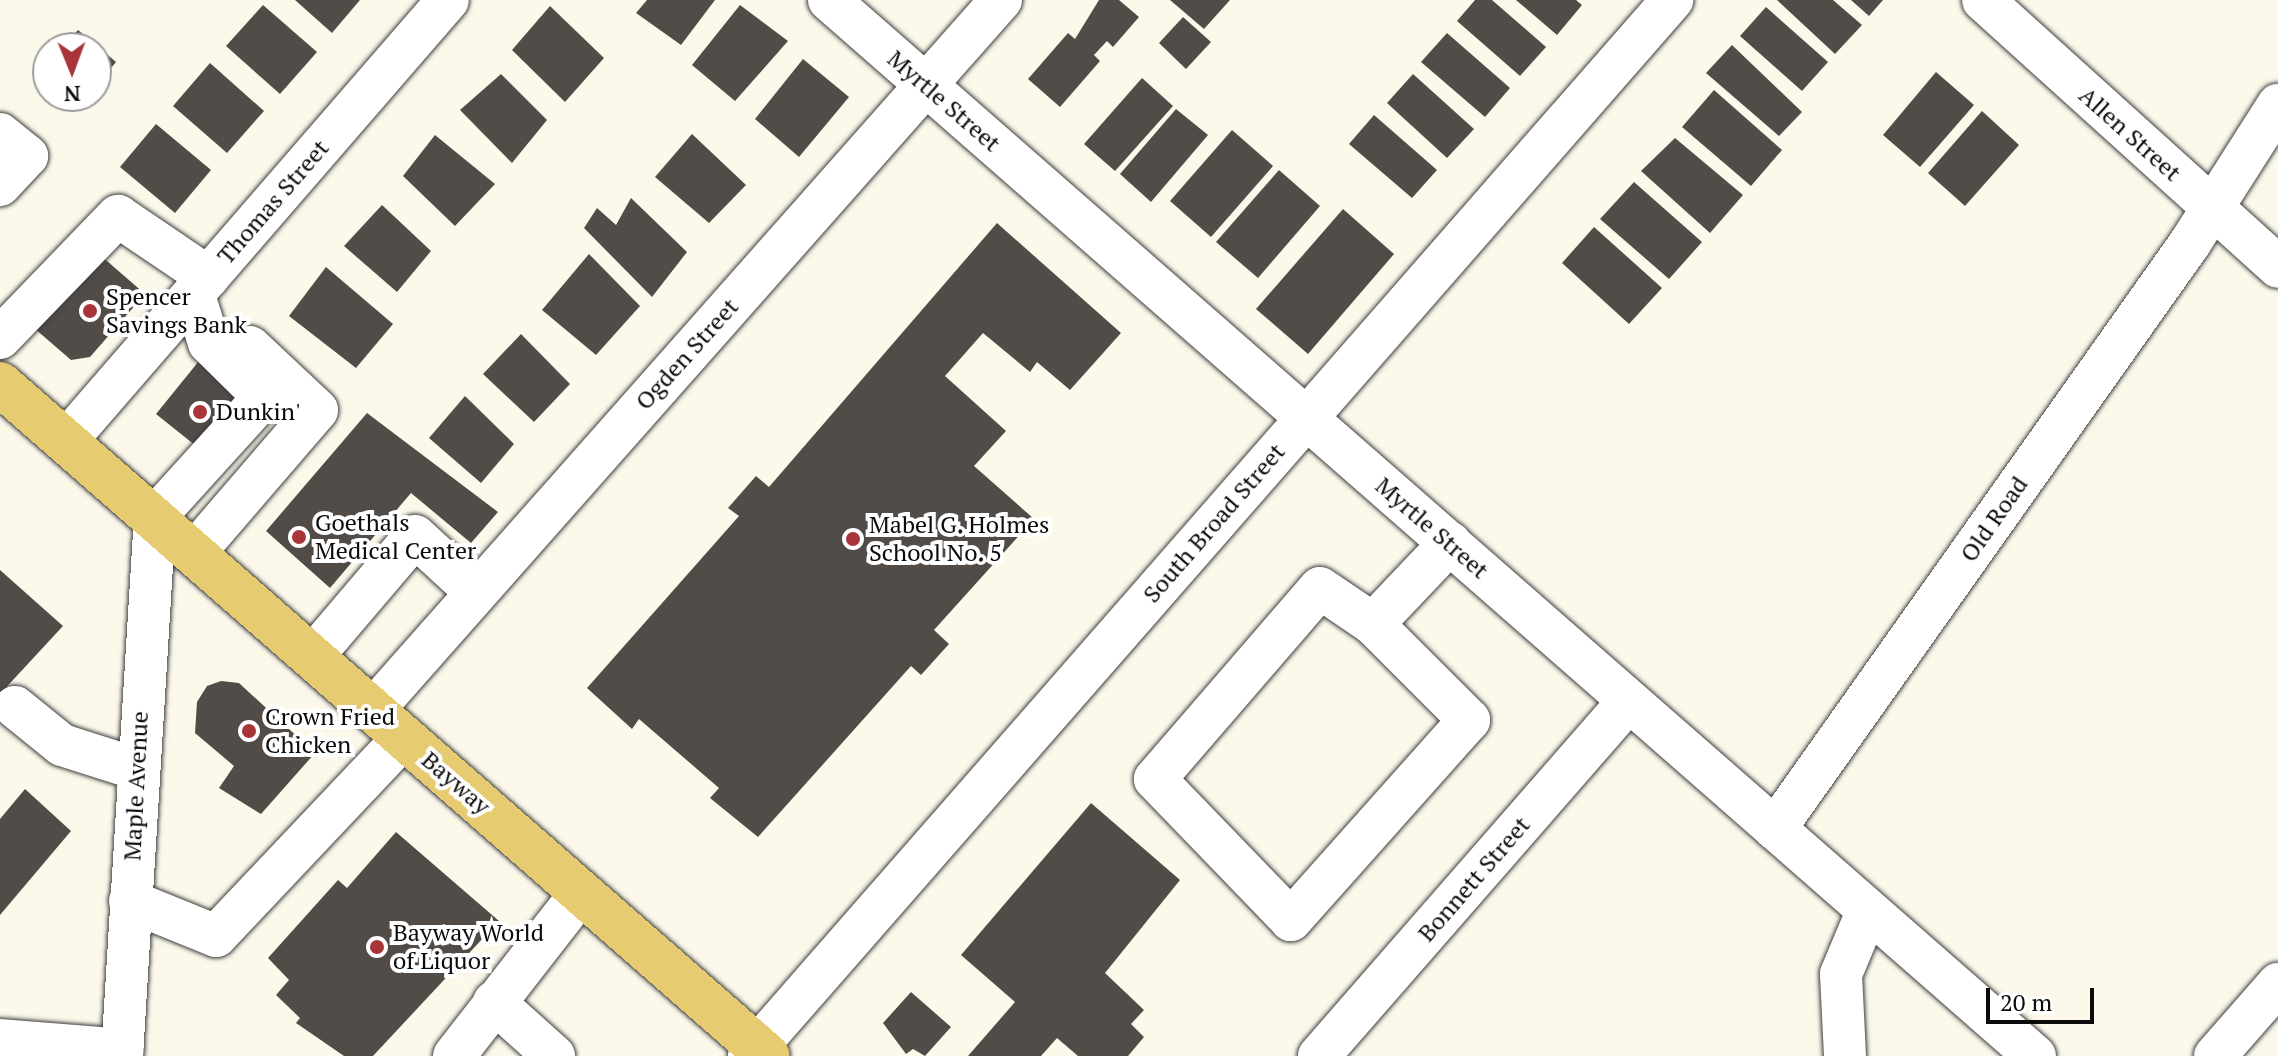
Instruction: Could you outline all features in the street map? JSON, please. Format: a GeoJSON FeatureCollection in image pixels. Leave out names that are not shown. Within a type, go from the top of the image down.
{"type":"FeatureCollection","features":[{"type":"Feature","properties":{"kind":"main road","name":"Bayway"},"geometry":{"type":"LineString","coordinates":[[0,384],[389,723],[758,1053]]}},
{"type":"Feature","properties":{"kind":"street","name":"Thomas Street"},"geometry":{"type":"LineString","coordinates":[[66,441],[448,0]]}},
{"type":"Feature","properties":{"kind":"street","name":"Myrtle Street"},"geometry":{"type":"LineString","coordinates":[[829,0],[2035,1056]]}},
{"type":"Feature","properties":{"kind":"street","name":"Ogden Street"},"geometry":{"type":"LineString","coordinates":[[130,901],[216,936],[389,723],[476,592],[1001,0]]}},
{"type":"Feature","properties":{"kind":"street","name":"South Broad Street"},"geometry":{"type":"LineString","coordinates":[[758,1053],[1306,417],[1672,0]]}},
{"type":"Feature","properties":{"kind":"street","name":"Allen Street"},"geometry":{"type":"LineString","coordinates":[[1983,0],[2278,267]]}},
{"type":"Feature","properties":{"kind":"street","name":"Old Road"},"geometry":{"type":"LineString","coordinates":[[1775,829],[2190,243],[2208,205],[2278,105]]}},
{"type":"Feature","properties":{"kind":"street"},"geometry":{"type":"LineString","coordinates":[[0,134],[27,156],[0,185]]}},
{"type":"Feature","properties":{"kind":"street"},"geometry":{"type":"LineString","coordinates":[[0,338],[118,216],[201,286],[317,410],[195,552]]}},
{"type":"Feature","properties":{"kind":"street"},"geometry":{"type":"LineString","coordinates":[[155,517],[264,397],[209,343],[201,286]]}},
{"type":"Feature","properties":{"kind":"street","name":"Maple Avenue"},"geometry":{"type":"LineString","coordinates":[[122,1053],[137,769],[155,517]]}},
{"type":"Feature","properties":{"kind":"street"},"geometry":{"type":"LineString","coordinates":[[313,656],[415,536],[476,592]]}},
{"type":"Feature","properties":{"kind":"street"},"geometry":{"type":"LineString","coordinates":[[1373,624],[1450,543]]}},
{"type":"Feature","properties":{"kind":"street"},"geometry":{"type":"LineString","coordinates":[[1320,588],[1373,624],[1469,720],[1291,920],[1155,779],[1320,588]]}},
{"type":"Feature","properties":{"kind":"street","name":"Bonnett Street"},"geometry":{"type":"LineString","coordinates":[[1319,1056],[1628,702]]}},
{"type":"Feature","properties":{"kind":"street"},"geometry":{"type":"LineString","coordinates":[[15,707],[62,745],[137,769]]}},
{"type":"Feature","properties":{"kind":"street"},"geometry":{"type":"LineString","coordinates":[[454,1056],[581,893]]}},
{"type":"Feature","properties":{"kind":"street"},"geometry":{"type":"LineString","coordinates":[[1845,1056],[1841,974],[1867,912]]}},
{"type":"Feature","properties":{"kind":"street"},"geometry":{"type":"LineString","coordinates":[[2215,1056],[2278,984]]}},
{"type":"Feature","properties":{"kind":"street"},"geometry":{"type":"LineString","coordinates":[[494,1002],[554,1056]]}},
{"type":"Feature","properties":{"kind":"street"},"geometry":{"type":"LineString","coordinates":[[0,1040],[122,1053]]}},
{"type":"Feature","properties":{"kind":"building"},"geometry":{"type":"Polygon","coordinates":[[[295,0],[360,0],[332,33],[295,0]]]}},
{"type":"Feature","properties":{"kind":"building"},"geometry":{"type":"Polygon","coordinates":[[[647,0],[715,0],[681,45],[636,13],[647,0]]]}},
{"type":"Feature","properties":{"kind":"building"},"geometry":{"type":"Polygon","coordinates":[[[1099,0],[1119,0],[1139,17],[1113,47],[1107,41],[1094,55],[1100,61],[1060,107],[1028,79],[1068,33],[1075,39],[1099,0]]]}},
{"type":"Feature","properties":{"kind":"building"},"geometry":{"type":"Polygon","coordinates":[[[1170,0],[1230,0],[1204,29],[1170,0]]]}},
{"type":"Feature","properties":{"kind":"building"},"geometry":{"type":"Polygon","coordinates":[[[1475,0],[1492,0],[1546,47],[1520,76],[1457,21],[1475,0]]]}},
{"type":"Feature","properties":{"kind":"building"},"geometry":{"type":"Polygon","coordinates":[[[1516,0],[1576,0],[1582,5],[1557,35],[1516,0]]]}},
{"type":"Feature","properties":{"kind":"building"},"geometry":{"type":"Polygon","coordinates":[[[1777,0],[1833,0],[1862,25],[1835,54],[1777,0]]]}},
{"type":"Feature","properties":{"kind":"building"},"geometry":{"type":"Polygon","coordinates":[[[1851,0],[1883,0],[1869,16],[1851,0]]]}},
{"type":"Feature","properties":{"kind":"building"},"geometry":{"type":"Polygon","coordinates":[[[263,5],[317,52],[280,94],[226,46],[263,5]]]}},
{"type":"Feature","properties":{"kind":"building"},"geometry":{"type":"Polygon","coordinates":[[[740,5],[788,41],[735,101],[692,65],[740,5]]]}},
{"type":"Feature","properties":{"kind":"building"},"geometry":{"type":"Polygon","coordinates":[[[550,6],[604,58],[565,102],[512,50],[550,6]]]}},
{"type":"Feature","properties":{"kind":"building"},"geometry":{"type":"Polygon","coordinates":[[[1766,7],[1828,62],[1802,91],[1740,36],[1766,7]]]}},
{"type":"Feature","properties":{"kind":"building"},"geometry":{"type":"Polygon","coordinates":[[[1183,17],[1211,42],[1186,69],[1159,43],[1183,17]]]}},
{"type":"Feature","properties":{"kind":"building"},"geometry":{"type":"Polygon","coordinates":[[[1447,33],[1510,88],[1485,117],[1421,62],[1447,33]]]}},
{"type":"Feature","properties":{"kind":"building"},"geometry":{"type":"Polygon","coordinates":[[[1732,45],[1802,112],[1779,136],[1706,73],[1732,45]]]}},
{"type":"Feature","properties":{"kind":"building"},"geometry":{"type":"Polygon","coordinates":[[[803,59],[849,97],[799,157],[755,119],[803,59]]]}},
{"type":"Feature","properties":{"kind":"building"},"geometry":{"type":"Polygon","coordinates":[[[210,63],[264,111],[227,153],[173,106],[210,63]]]}},
{"type":"Feature","properties":{"kind":"building"},"geometry":{"type":"Polygon","coordinates":[[[1936,72],[1974,105],[1920,167],[1883,135],[1936,72]]]}},
{"type":"Feature","properties":{"kind":"building"},"geometry":{"type":"Polygon","coordinates":[[[501,74],[547,120],[512,163],[460,110],[501,74]]]}},
{"type":"Feature","properties":{"kind":"building"},"geometry":{"type":"Polygon","coordinates":[[[1413,74],[1474,129],[1447,158],[1387,103],[1413,74]]]}},
{"type":"Feature","properties":{"kind":"building"},"geometry":{"type":"Polygon","coordinates":[[[1142,78],[1173,106],[1115,171],[1084,144],[1142,78]]]}},
{"type":"Feature","properties":{"kind":"building"},"geometry":{"type":"Polygon","coordinates":[[[1714,90],[1782,150],[1751,186],[1682,127],[1714,90]]]}},
{"type":"Feature","properties":{"kind":"building"},"geometry":{"type":"Polygon","coordinates":[[[1176,109],[1208,135],[1151,202],[1120,174],[1176,109]]]}},
{"type":"Feature","properties":{"kind":"building"},"geometry":{"type":"Polygon","coordinates":[[[1982,111],[2019,145],[1965,206],[1928,173],[1982,111]]]}},
{"type":"Feature","properties":{"kind":"building"},"geometry":{"type":"Polygon","coordinates":[[[1374,115],[1437,170],[1412,198],[1349,144],[1374,115]]]}},
{"type":"Feature","properties":{"kind":"building"},"geometry":{"type":"Polygon","coordinates":[[[156,124],[211,170],[175,213],[120,167],[156,124]]]}},
{"type":"Feature","properties":{"kind":"building"},"geometry":{"type":"Polygon","coordinates":[[[1232,130],[1273,166],[1211,237],[1170,201],[1232,130]]]}},
{"type":"Feature","properties":{"kind":"building"},"geometry":{"type":"Polygon","coordinates":[[[692,134],[746,185],[709,223],[655,177],[692,134]]]}},
{"type":"Feature","properties":{"kind":"building"},"geometry":{"type":"Polygon","coordinates":[[[435,135],[495,184],[455,226],[403,176],[435,135]]]}},
{"type":"Feature","properties":{"kind":"building"},"geometry":{"type":"Polygon","coordinates":[[[1675,138],[1743,195],[1710,233],[1641,171],[1675,138]]]}},
{"type":"Feature","properties":{"kind":"building"},"geometry":{"type":"Polygon","coordinates":[[[1279,170],[1320,206],[1258,278],[1216,242],[1279,170]]]}},
{"type":"Feature","properties":{"kind":"building"},"geometry":{"type":"Polygon","coordinates":[[[1634,182],[1702,242],[1669,279],[1600,219],[1634,182]]]}},
{"type":"Feature","properties":{"kind":"building"},"geometry":{"type":"Polygon","coordinates":[[[631,198],[687,252],[652,297],[584,228],[597,208],[616,225],[631,198]]]}},
{"type":"Feature","properties":{"kind":"building"},"geometry":{"type":"Polygon","coordinates":[[[382,205],[431,251],[397,292],[344,246],[382,205]]]}},
{"type":"Feature","properties":{"kind":"building"},"geometry":{"type":"Polygon","coordinates":[[[1343,209],[1394,254],[1308,354],[1256,309],[1343,209]]]}},
{"type":"Feature","properties":{"kind":"building"},"geometry":{"type":"Polygon","coordinates":[[[997,223],[1121,333],[1070,390],[1037,362],[1030,372],[983,333],[945,376],[1006,431],[974,466],[1034,519],[934,630],[949,644],[921,675],[911,666],[758,837],[710,798],[719,788],[639,719],[632,729],[587,688],[739,516],[728,508],[756,476],[769,487],[997,223]]]}},
{"type":"Feature","properties":{"kind":"building"},"geometry":{"type":"Polygon","coordinates":[[[1594,227],[1662,288],[1629,324],[1562,263],[1594,227]]]}},
{"type":"Feature","properties":{"kind":"building","name":"Spencer Savings Bank"},"geometry":{"type":"Polygon","coordinates":[[[99,254],[145,294],[90,357],[71,360],[34,328],[99,254]]]}},
{"type":"Feature","properties":{"kind":"building"},"geometry":{"type":"Polygon","coordinates":[[[589,254],[640,306],[596,355],[542,310],[589,254]]]}},
{"type":"Feature","properties":{"kind":"building"},"geometry":{"type":"Polygon","coordinates":[[[326,267],[393,324],[356,368],[289,316],[326,267]]]}},
{"type":"Feature","properties":{"kind":"building"},"geometry":{"type":"Polygon","coordinates":[[[521,334],[570,384],[534,422],[483,374],[521,334]]]}},
{"type":"Feature","properties":{"kind":"building"},"geometry":{"type":"Polygon","coordinates":[[[203,356],[244,389],[196,446],[156,414],[203,356]]]}},
{"type":"Feature","properties":{"kind":"building"},"geometry":{"type":"Polygon","coordinates":[[[465,396],[514,444],[481,483],[429,438],[465,396]]]}},
{"type":"Feature","properties":{"kind":"building"},"geometry":{"type":"Polygon","coordinates":[[[367,413],[498,512],[471,543],[411,493],[330,588],[266,531],[367,413]]]}},
{"type":"Feature","properties":{"kind":"building"},"geometry":{"type":"Polygon","coordinates":[[[0,570],[63,626],[0,694],[0,570]]]}},
{"type":"Feature","properties":{"kind":"building"},"geometry":{"type":"Polygon","coordinates":[[[221,681],[239,683],[315,753],[261,814],[219,788],[234,766],[195,733],[197,702],[207,686],[221,681]]]}},
{"type":"Feature","properties":{"kind":"building"},"geometry":{"type":"Polygon","coordinates":[[[25,789],[71,831],[0,915],[0,819],[25,789]]]}},
{"type":"Feature","properties":{"kind":"building"},"geometry":{"type":"Polygon","coordinates":[[[1091,803],[1180,880],[1105,973],[1144,1010],[1131,1024],[1144,1037],[1128,1056],[1078,1056],[1057,1038],[1041,1056],[968,1056],[1015,1002],[961,955],[1091,803]]]}},
{"type":"Feature","properties":{"kind":"building","name":"Bayway World of Liquor"},"geometry":{"type":"Polygon","coordinates":[[[396,832],[499,921],[373,1056],[344,1056],[296,1023],[300,1018],[276,995],[289,980],[268,958],[338,880],[347,888],[396,832]]]}},
{"type":"Feature","properties":{"kind":"building"},"geometry":{"type":"Polygon","coordinates":[[[911,992],[951,1027],[925,1056],[913,1049],[906,1054],[883,1023],[911,992]]]}},
{"type":"Feature","properties":{"kind":"place","name":"Spencer Savings Bank"},"geometry":{"type":"Point","coordinates":[90,311]}},
{"type":"Feature","properties":{"kind":"place","name":"Dunkin'"},"geometry":{"type":"Point","coordinates":[200,412]}},
{"type":"Feature","properties":{"kind":"place","name":"Goethals Medical Center"},"geometry":{"type":"Point","coordinates":[299,537]}},
{"type":"Feature","properties":{"kind":"place","name":"Mabel G. Holmes School No. 5"},"geometry":{"type":"Point","coordinates":[853,539]}},
{"type":"Feature","properties":{"kind":"place","name":"Crown Fried Chicken"},"geometry":{"type":"Point","coordinates":[249,731]}},
{"type":"Feature","properties":{"kind":"place","name":"Bayway World of Liquor"},"geometry":{"type":"Point","coordinates":[377,947]}}]}
